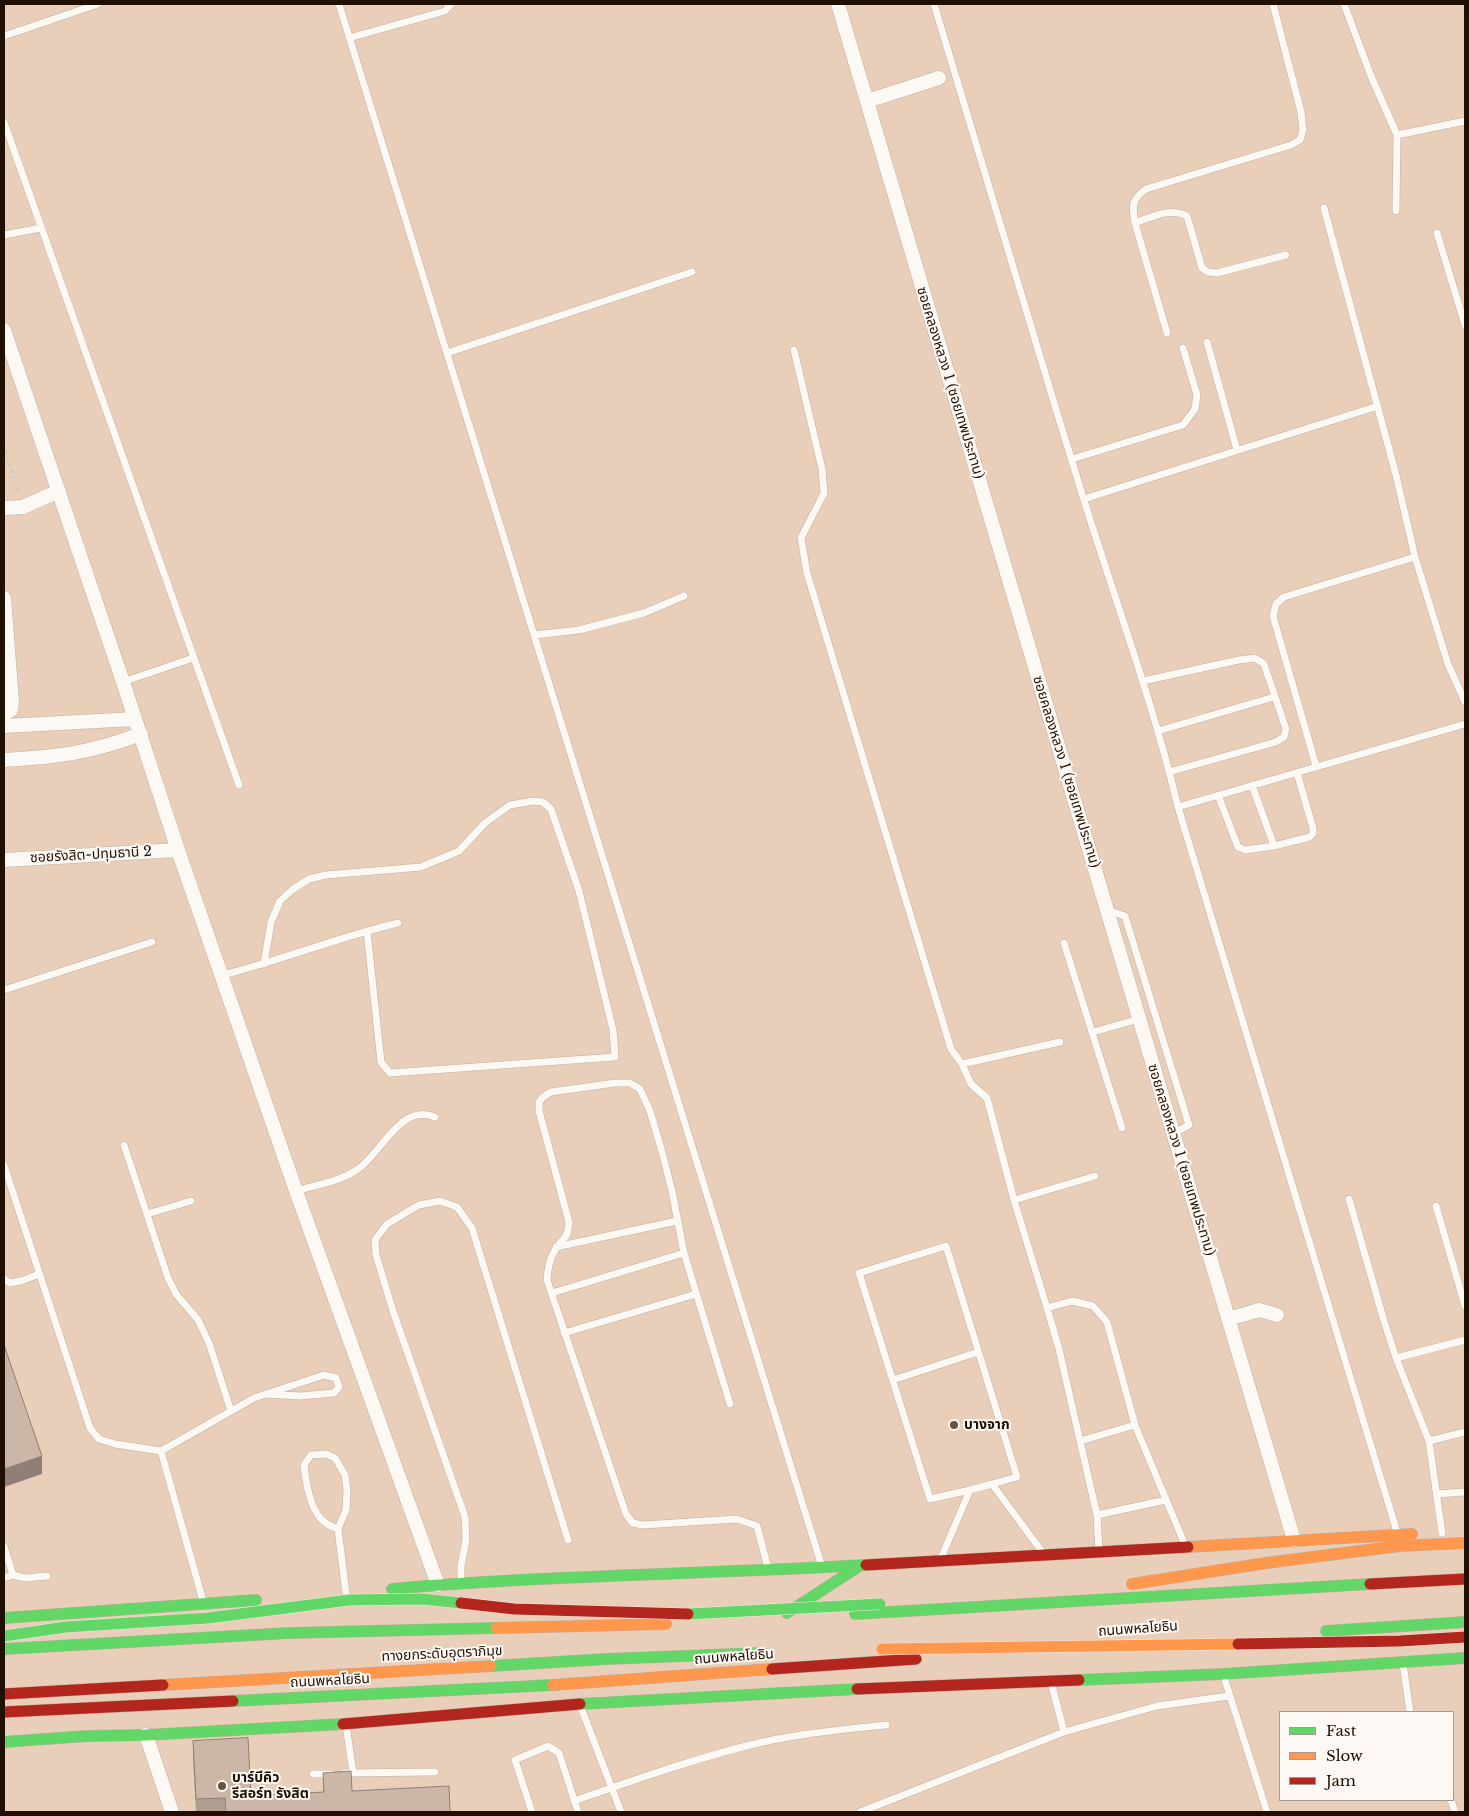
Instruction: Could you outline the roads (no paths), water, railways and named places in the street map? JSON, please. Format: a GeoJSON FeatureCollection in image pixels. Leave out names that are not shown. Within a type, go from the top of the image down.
{"type":"FeatureCollection","features":[{"type":"Feature","properties":{"kind":"main road"},"geometry":{"type":"LineString","coordinates":[[4,1618],[204,1605],[460,1583],[768,1571],[1446,1532]]}},
{"type":"Feature","properties":{"kind":"main road"},"geometry":{"type":"LineString","coordinates":[[1121,1585],[1266,1563],[1399,1546],[1465,1543]]}},
{"type":"Feature","properties":{"kind":"main road"},"geometry":{"type":"LineString","coordinates":[[778,1618],[861,1565]]}},
{"type":"Feature","properties":{"kind":"main road"},"geometry":{"type":"LineString","coordinates":[[4,1649],[289,1633],[670,1624],[1465,1579]]}},
{"type":"Feature","properties":{"kind":"main road"},"geometry":{"type":"LineString","coordinates":[[4,1636],[66,1627],[208,1618],[349,1600],[422,1599],[514,1609],[679,1614],[880,1604],[1066,1590]]}},
{"type":"Feature","properties":{"kind":"main road","name":"ถนนพหลโยธิน"},"geometry":{"type":"LineString","coordinates":[[4,1712],[523,1687],[1465,1622]]}},
{"type":"Feature","properties":{"kind":"main road"},"geometry":{"type":"LineString","coordinates":[[878,1649],[1400,1640],[1465,1636]]}},
{"type":"Feature","properties":{"kind":"main road","name":"ทางยกระดับอุตราภิมุข"},"geometry":{"type":"LineString","coordinates":[[4,1694],[606,1659],[774,1653]]}},
{"type":"Feature","properties":{"kind":"main road"},"geometry":{"type":"LineString","coordinates":[[4,1742],[87,1736],[146,1736],[346,1724],[580,1704],[818,1691],[1223,1674],[1465,1658]]}},
{"type":"Feature","properties":{"kind":"street","name":"ซอยคลองหลวง 1 (ซอยเทพประทาน)"},"geometry":{"type":"LineString","coordinates":[[838,4],[1294,1540]]}},
{"type":"Feature","properties":{"kind":"street"},"geometry":{"type":"LineString","coordinates":[[867,101],[938,78]]}},
{"type":"Feature","properties":{"kind":"street"},"geometry":{"type":"LineString","coordinates":[[4,330],[124,682],[178,850],[223,975],[296,1191],[438,1585]]}},
{"type":"Feature","properties":{"kind":"street"},"geometry":{"type":"LineString","coordinates":[[4,508],[23,507],[59,491]]}},
{"type":"Feature","properties":{"kind":"street"},"geometry":{"type":"LineString","coordinates":[[4,603],[12,701],[11,710],[4,714]]}},
{"type":"Feature","properties":{"kind":"street"},"geometry":{"type":"LineString","coordinates":[[4,726],[136,719]]}},
{"type":"Feature","properties":{"kind":"street"},"geometry":{"type":"LineString","coordinates":[[4,760],[72,754],[98,748],[140,734]]}},
{"type":"Feature","properties":{"kind":"street","name":"ซอยรังสิต-ปทุมธานี 2"},"geometry":{"type":"LineString","coordinates":[[4,860],[178,850]]}},
{"type":"Feature","properties":{"kind":"street"},"geometry":{"type":"LineString","coordinates":[[1228,1319],[1259,1310],[1277,1315]]}},
{"type":"Feature","properties":{"kind":"street"},"geometry":{"type":"LineString","coordinates":[[146,1736],[172,1812]]}},
{"type":"Feature","properties":{"kind":"lane"},"geometry":{"type":"LineString","coordinates":[[4,36],[98,4]]}},
{"type":"Feature","properties":{"kind":"lane"},"geometry":{"type":"LineString","coordinates":[[339,4],[822,1567]]}},
{"type":"Feature","properties":{"kind":"lane"},"geometry":{"type":"LineString","coordinates":[[350,38],[445,11],[451,4]]}},
{"type":"Feature","properties":{"kind":"lane"},"geometry":{"type":"LineString","coordinates":[[934,4],[1084,499],[1143,681],[1178,807],[1398,1535]]}},
{"type":"Feature","properties":{"kind":"lane"},"geometry":{"type":"LineString","coordinates":[[1166,333],[1132,207],[1136,196],[1146,190],[1291,145],[1300,140],[1303,130],[1301,112],[1273,4]]}},
{"type":"Feature","properties":{"kind":"lane"},"geometry":{"type":"LineString","coordinates":[[1344,4],[1371,76],[1397,135],[1396,211]]}},
{"type":"Feature","properties":{"kind":"lane"},"geometry":{"type":"LineString","coordinates":[[1397,135],[1465,121]]}},
{"type":"Feature","properties":{"kind":"lane"},"geometry":{"type":"LineString","coordinates":[[4,122],[239,786]]}},
{"type":"Feature","properties":{"kind":"lane"},"geometry":{"type":"LineString","coordinates":[[1324,208],[1378,406],[1415,557],[1448,664],[1465,702]]}},
{"type":"Feature","properties":{"kind":"lane"},"geometry":{"type":"LineString","coordinates":[[1135,223],[1170,211],[1187,216],[1202,268],[1208,272],[1217,273],[1286,255]]}},
{"type":"Feature","properties":{"kind":"lane"},"geometry":{"type":"LineString","coordinates":[[4,235],[41,228]]}},
{"type":"Feature","properties":{"kind":"lane"},"geometry":{"type":"LineString","coordinates":[[1437,233],[1465,325]]}},
{"type":"Feature","properties":{"kind":"lane"},"geometry":{"type":"LineString","coordinates":[[447,353],[692,272]]}},
{"type":"Feature","properties":{"kind":"lane"},"geometry":{"type":"LineString","coordinates":[[1207,342],[1237,450]]}},
{"type":"Feature","properties":{"kind":"lane"},"geometry":{"type":"LineString","coordinates":[[1072,459],[1183,425],[1195,409],[1197,395],[1183,348]]}},
{"type":"Feature","properties":{"kind":"lane"},"geometry":{"type":"LineString","coordinates":[[794,350],[822,469],[824,493],[801,538],[807,574],[951,1049],[962,1064],[971,1084],[988,1098],[1014,1200],[1059,1349],[1097,1515],[1100,1551]]}},
{"type":"Feature","properties":{"kind":"lane"},"geometry":{"type":"LineString","coordinates":[[1084,499],[1378,406]]}},
{"type":"Feature","properties":{"kind":"lane"},"geometry":{"type":"LineString","coordinates":[[1316,766],[1274,616],[1276,604],[1284,597],[1415,557]]}},
{"type":"Feature","properties":{"kind":"lane"},"geometry":{"type":"LineString","coordinates":[[534,635],[579,630],[644,613],[684,596]]}},
{"type":"Feature","properties":{"kind":"lane"},"geometry":{"type":"LineString","coordinates":[[124,682],[193,658]]}},
{"type":"Feature","properties":{"kind":"lane"},"geometry":{"type":"LineString","coordinates":[[1143,681],[1255,658],[1264,664],[1286,729],[1284,737],[1276,742],[1169,772]]}},
{"type":"Feature","properties":{"kind":"lane"},"geometry":{"type":"LineString","coordinates":[[1158,732],[1274,697]]}},
{"type":"Feature","properties":{"kind":"lane"},"geometry":{"type":"LineString","coordinates":[[1178,807],[1465,724]]}},
{"type":"Feature","properties":{"kind":"lane"},"geometry":{"type":"LineString","coordinates":[[1218,795],[1238,847],[1246,850],[1274,846],[1310,837],[1313,833],[1313,828],[1297,773]]}},
{"type":"Feature","properties":{"kind":"lane"},"geometry":{"type":"LineString","coordinates":[[1252,785],[1274,846]]}},
{"type":"Feature","properties":{"kind":"lane"},"geometry":{"type":"LineString","coordinates":[[264,964],[271,922],[280,901],[292,890],[309,879],[326,875],[422,867],[459,851],[486,823],[510,805],[533,801],[543,802],[551,809],[579,891],[612,1030],[615,1057],[390,1073],[381,1062],[367,931]]}},
{"type":"Feature","properties":{"kind":"lane"},"geometry":{"type":"LineString","coordinates":[[1107,910],[1125,916],[1189,1124],[1173,1134]]}},
{"type":"Feature","properties":{"kind":"lane"},"geometry":{"type":"LineString","coordinates":[[223,975],[398,923]]}},
{"type":"Feature","properties":{"kind":"lane"},"geometry":{"type":"LineString","coordinates":[[4,990],[152,942]]}},
{"type":"Feature","properties":{"kind":"lane"},"geometry":{"type":"LineString","coordinates":[[1064,943],[1122,1128]]}},
{"type":"Feature","properties":{"kind":"lane"},"geometry":{"type":"LineString","coordinates":[[1093,1032],[1139,1019]]}},
{"type":"Feature","properties":{"kind":"lane"},"geometry":{"type":"LineString","coordinates":[[962,1064],[1060,1042]]}},
{"type":"Feature","properties":{"kind":"lane"},"geometry":{"type":"LineString","coordinates":[[730,1404],[684,1253],[662,1152],[650,1111],[640,1089],[630,1083],[615,1083],[551,1092],[538,1102],[539,1111],[569,1222],[565,1238],[556,1248],[548,1263],[547,1280],[626,1514],[633,1523],[643,1525],[737,1519],[757,1526],[768,1571]]}},
{"type":"Feature","properties":{"kind":"lane"},"geometry":{"type":"LineString","coordinates":[[296,1191],[354,1172],[367,1163],[398,1125],[408,1119],[418,1115],[429,1115],[435,1118]]}},
{"type":"Feature","properties":{"kind":"lane"},"geometry":{"type":"LineString","coordinates":[[124,1145],[168,1278],[176,1294],[198,1320],[210,1344],[231,1411]]}},
{"type":"Feature","properties":{"kind":"lane"},"geometry":{"type":"LineString","coordinates":[[4,1165],[6,1181],[90,1428],[99,1439],[115,1444],[161,1451],[254,1398],[266,1394],[324,1375],[336,1378],[339,1387],[334,1393],[300,1396],[266,1394]]}},
{"type":"Feature","properties":{"kind":"lane"},"geometry":{"type":"LineString","coordinates":[[1014,1200],[1095,1176]]}},
{"type":"Feature","properties":{"kind":"lane"},"geometry":{"type":"LineString","coordinates":[[1349,1199],[1396,1358],[1430,1442],[1436,1494],[1446,1532]]}},
{"type":"Feature","properties":{"kind":"lane"},"geometry":{"type":"LineString","coordinates":[[147,1214],[191,1201]]}},
{"type":"Feature","properties":{"kind":"lane"},"geometry":{"type":"LineString","coordinates":[[460,1583],[466,1540],[465,1516],[396,1320],[376,1255],[375,1240],[387,1224],[419,1205],[440,1201],[456,1207],[472,1228],[568,1540]]}},
{"type":"Feature","properties":{"kind":"lane"},"geometry":{"type":"LineString","coordinates":[[1436,1206],[1465,1306]]}},
{"type":"Feature","properties":{"kind":"lane"},"geometry":{"type":"LineString","coordinates":[[556,1248],[678,1220]]}},
{"type":"Feature","properties":{"kind":"lane"},"geometry":{"type":"LineString","coordinates":[[946,1246],[1017,1477],[930,1499],[893,1380],[859,1273],[946,1246]]}},
{"type":"Feature","properties":{"kind":"lane"},"geometry":{"type":"LineString","coordinates":[[552,1293],[684,1253]]}},
{"type":"Feature","properties":{"kind":"lane"},"geometry":{"type":"LineString","coordinates":[[4,1279],[10,1283],[39,1274]]}},
{"type":"Feature","properties":{"kind":"lane"},"geometry":{"type":"LineString","coordinates":[[564,1333],[696,1294]]}},
{"type":"Feature","properties":{"kind":"lane"},"geometry":{"type":"LineString","coordinates":[[1048,1308],[1072,1301],[1093,1306],[1106,1322],[1135,1425],[1185,1546]]}},
{"type":"Feature","properties":{"kind":"lane"},"geometry":{"type":"LineString","coordinates":[[1396,1358],[1465,1340]]}},
{"type":"Feature","properties":{"kind":"lane"},"geometry":{"type":"LineString","coordinates":[[893,1380],[978,1352]]}},
{"type":"Feature","properties":{"kind":"lane"},"geometry":{"type":"LineString","coordinates":[[1080,1441],[1135,1425]]}},
{"type":"Feature","properties":{"kind":"lane"},"geometry":{"type":"LineString","coordinates":[[1430,1442],[1465,1432]]}},
{"type":"Feature","properties":{"kind":"lane"},"geometry":{"type":"LineString","coordinates":[[161,1451],[204,1605]]}},
{"type":"Feature","properties":{"kind":"lane"},"geometry":{"type":"LineString","coordinates":[[338,1530],[320,1518],[310,1498],[304,1465],[311,1455],[326,1454],[335,1458],[345,1474],[347,1490],[346,1510],[338,1530],[346,1593]]}},
{"type":"Feature","properties":{"kind":"lane"},"geometry":{"type":"LineString","coordinates":[[992,1484],[1045,1554]]}},
{"type":"Feature","properties":{"kind":"lane"},"geometry":{"type":"LineString","coordinates":[[940,1560],[970,1490]]}},
{"type":"Feature","properties":{"kind":"lane"},"geometry":{"type":"LineString","coordinates":[[1436,1494],[1465,1492]]}},
{"type":"Feature","properties":{"kind":"lane"},"geometry":{"type":"LineString","coordinates":[[1097,1515],[1166,1500]]}},
{"type":"Feature","properties":{"kind":"lane"},"geometry":{"type":"LineString","coordinates":[[4,1546],[13,1575]]}},
{"type":"Feature","properties":{"kind":"lane"},"geometry":{"type":"LineString","coordinates":[[4,1578],[13,1575],[25,1578],[47,1576]]}},
{"type":"Feature","properties":{"kind":"lane"},"geometry":{"type":"LineString","coordinates":[[1403,1662],[1410,1711]]}},
{"type":"Feature","properties":{"kind":"lane"},"geometry":{"type":"LineString","coordinates":[[1223,1674],[1267,1812]]}},
{"type":"Feature","properties":{"kind":"lane"},"geometry":{"type":"LineString","coordinates":[[1051,1682],[1064,1732]]}},
{"type":"Feature","properties":{"kind":"lane"},"geometry":{"type":"LineString","coordinates":[[860,1812],[1064,1732],[1157,1706],[1229,1696]]}},
{"type":"Feature","properties":{"kind":"lane"},"geometry":{"type":"LineString","coordinates":[[580,1704],[622,1812]]}},
{"type":"Feature","properties":{"kind":"lane"},"geometry":{"type":"LineString","coordinates":[[346,1724],[353,1773]]}},
{"type":"Feature","properties":{"kind":"lane"},"geometry":{"type":"LineString","coordinates":[[574,1801],[612,1787],[747,1746],[805,1734],[886,1725]]}},
{"type":"Feature","properties":{"kind":"lane"},"geometry":{"type":"LineString","coordinates":[[532,1812],[515,1760],[548,1746],[559,1753],[578,1812]]}},
{"type":"Feature","properties":{"kind":"lane"},"geometry":{"type":"LineString","coordinates":[[314,1774],[435,1772]]}},
{"type":"Feature","properties":{"kind":"place","name":"บางจาก"},"geometry":{"type":"Point","coordinates":[954,1425]}},
{"type":"Feature","properties":{"kind":"place","name":"บาร์บีคิว รีสอร์ท รังสิต"},"geometry":{"type":"Point","coordinates":[222,1786]}}]}
